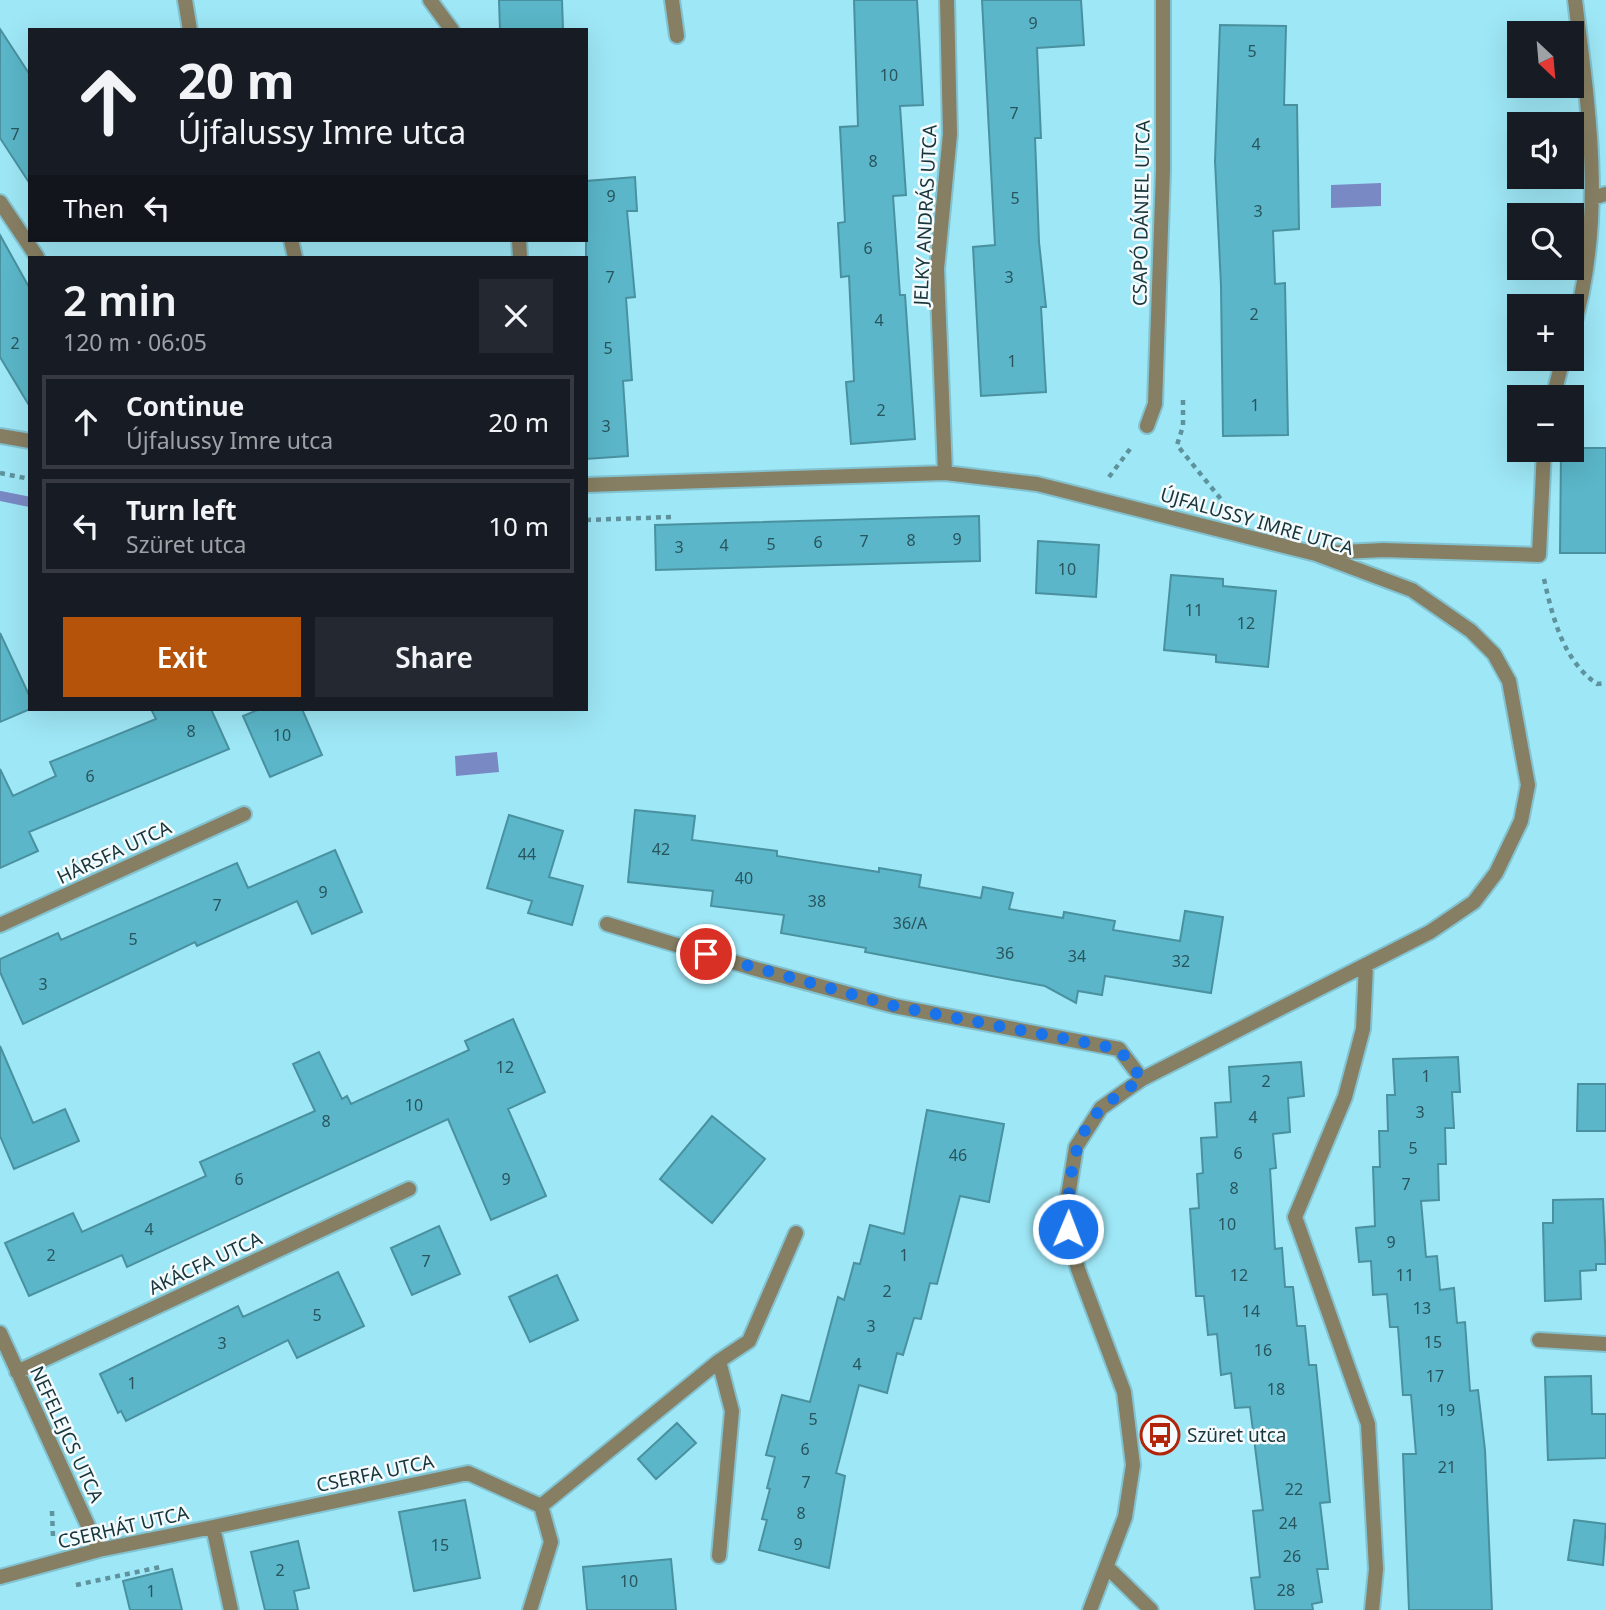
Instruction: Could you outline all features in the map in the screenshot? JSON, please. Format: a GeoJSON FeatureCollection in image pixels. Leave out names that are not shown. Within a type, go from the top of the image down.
{"type":"FeatureCollection","features":[{"type":"Feature","properties":{"kind":"street"},"geometry":{"type":"LineString","coordinates":[[186,0],[190,28]]}},
{"type":"Feature","properties":{"kind":"street"},"geometry":{"type":"LineString","coordinates":[[430,0],[451,28]]}},
{"type":"Feature","properties":{"kind":"street"},"geometry":{"type":"LineString","coordinates":[[672,0],[677,36]]}},
{"type":"Feature","properties":{"kind":"street","name":"JELKY ANDRÁS UTCA"},"geometry":{"type":"LineString","coordinates":[[945,473],[937,269],[950,134],[947,0]]}},
{"type":"Feature","properties":{"kind":"street","name":"CSAPÓ DÁNIEL UTCA"},"geometry":{"type":"LineString","coordinates":[[1147,426],[1154,404],[1156,376],[1163,170],[1163,0]]}},
{"type":"Feature","properties":{"kind":"street"},"geometry":{"type":"LineString","coordinates":[[1575,0],[1599,196],[1583,294]]}},
{"type":"Feature","properties":{"kind":"street"},"geometry":{"type":"LineString","coordinates":[[0,202],[36,256]]}},
{"type":"Feature","properties":{"kind":"street"},"geometry":{"type":"LineString","coordinates":[[0,436],[28,441]]}},
{"type":"Feature","properties":{"kind":"street"},"geometry":{"type":"LineString","coordinates":[[1315,554],[1383,550],[1539,555],[1543,462]]}},
{"type":"Feature","properties":{"kind":"street","name":"ÚJFALUSSY IMRE UTCA"},"geometry":{"type":"LineString","coordinates":[[588,485],[945,473],[1037,484],[1315,554],[1412,590],[1471,631],[1494,654],[1509,681],[1528,785],[1521,821],[1496,873],[1474,902],[1439,927],[1142,1079],[1101,1108],[1076,1147],[1068,1196],[1068,1229],[1078,1269],[1124,1392],[1133,1465],[1125,1517],[1108,1568]]}},
{"type":"Feature","properties":{"kind":"street","name":"HÁRSFA UTCA"},"geometry":{"type":"LineString","coordinates":[[0,925],[244,814]]}},
{"type":"Feature","properties":{"kind":"street"},"geometry":{"type":"LineString","coordinates":[[607,924],[756,969],[894,1006],[1119,1049],[1142,1079]]}},
{"type":"Feature","properties":{"kind":"street"},"geometry":{"type":"LineString","coordinates":[[1366,965],[1363,1029],[1345,1097],[1296,1217],[1368,1424],[1376,1569],[1372,1610]]}},
{"type":"Feature","properties":{"kind":"street","name":"AKÁCFA UTCA"},"geometry":{"type":"LineString","coordinates":[[18,1372],[409,1189]]}},
{"type":"Feature","properties":{"kind":"street"},"geometry":{"type":"LineString","coordinates":[[530,1610],[551,1542],[541,1506],[719,1361],[749,1341],[796,1233]]}},
{"type":"Feature","properties":{"kind":"street","name":"NEFELEJCS UTCA"},"geometry":{"type":"LineString","coordinates":[[0,1333],[99,1550]]}},
{"type":"Feature","properties":{"kind":"street"},"geometry":{"type":"LineString","coordinates":[[1539,1340],[1606,1344]]}},
{"type":"Feature","properties":{"kind":"street"},"geometry":{"type":"LineString","coordinates":[[719,1361],[732,1411],[719,1556]]}},
{"type":"Feature","properties":{"kind":"street","name":"CSERFA UTCA"},"geometry":{"type":"LineString","coordinates":[[213,1527],[468,1473],[541,1506]]}},
{"type":"Feature","properties":{"kind":"street","name":"CSERHÁT UTCA"},"geometry":{"type":"LineString","coordinates":[[0,1577],[99,1550],[213,1527],[231,1610]]}},
{"type":"Feature","properties":{"kind":"street"},"geometry":{"type":"LineString","coordinates":[[1090,1610],[1108,1568],[1151,1610]]}},
{"type":"Feature","properties":{"kind":"path"},"geometry":{"type":"LineString","coordinates":[[1095,498],[1147,426]]}},
{"type":"Feature","properties":{"kind":"path"},"geometry":{"type":"LineString","coordinates":[[1183,426],[1177,445],[1251,537]]}},
{"type":"Feature","properties":{"kind":"path"},"geometry":{"type":"LineString","coordinates":[[0,473],[28,479]]}},
{"type":"Feature","properties":{"kind":"path"},"geometry":{"type":"LineString","coordinates":[[588,520],[671,517]]}},
{"type":"Feature","properties":{"kind":"path"},"geometry":{"type":"LineString","coordinates":[[1539,555],[1559,635],[1580,672],[1597,684],[1606,682]]}},
{"type":"Feature","properties":{"kind":"path"},"geometry":{"type":"LineString","coordinates":[[68,1587],[164,1566]]}},
{"type":"Feature","properties":{"kind":"water"},"geometry":{"type":"Polygon","coordinates":[[[1381,183],[1381,206],[1331,208],[1331,185],[1381,183]]]}},
{"type":"Feature","properties":{"kind":"water"},"geometry":{"type":"Polygon","coordinates":[[[497,752],[499,772],[456,776],[455,756],[497,752]]]}},
{"type":"Feature","properties":{"kind":"building"},"geometry":{"type":"Polygon","coordinates":[[[499,0],[562,0],[563,28],[500,28],[499,0]]]}},
{"type":"Feature","properties":{"kind":"building"},"geometry":{"type":"Polygon","coordinates":[[[854,0],[917,0],[923,105],[900,106],[906,195],[893,196],[900,295],[905,295],[915,439],[851,444],[846,382],[854,381],[849,276],[841,277],[838,223],[845,222],[840,127],[858,126],[854,0]]]}},
{"type":"Feature","properties":{"kind":"building"},"geometry":{"type":"Polygon","coordinates":[[[982,0],[1081,0],[1084,45],[1037,48],[1041,138],[1035,138],[1039,242],[1046,307],[1041,307],[1046,392],[981,396],[973,247],[995,245],[982,0]]]}},
{"type":"Feature","properties":{"kind":"building"},"geometry":{"type":"Polygon","coordinates":[[[1220,25],[1286,26],[1284,105],[1297,105],[1299,229],[1273,231],[1275,284],[1285,283],[1288,435],[1223,436],[1221,286],[1215,161],[1220,25]]]}},
{"type":"Feature","properties":{"kind":"building"},"geometry":{"type":"Polygon","coordinates":[[[0,29],[28,72],[28,181],[0,138],[0,29]]]}},
{"type":"Feature","properties":{"kind":"building"},"geometry":{"type":"Polygon","coordinates":[[[635,177],[637,211],[627,211],[635,297],[626,298],[632,380],[623,381],[628,456],[588,459],[588,181],[635,177]]]}},
{"type":"Feature","properties":{"kind":"building"},"geometry":{"type":"Polygon","coordinates":[[[0,235],[28,285],[28,404],[0,357],[0,235]]]}},
{"type":"Feature","properties":{"kind":"building"},"geometry":{"type":"Polygon","coordinates":[[[1584,448],[1606,448],[1606,553],[1560,553],[1561,462],[1584,462],[1584,448]]]}},
{"type":"Feature","properties":{"kind":"building"},"geometry":{"type":"Polygon","coordinates":[[[979,516],[980,561],[656,570],[655,525],[979,516]]]}},
{"type":"Feature","properties":{"kind":"building"},"geometry":{"type":"Polygon","coordinates":[[[1038,541],[1099,545],[1096,597],[1036,593],[1038,541]]]}},
{"type":"Feature","properties":{"kind":"building"},"geometry":{"type":"Polygon","coordinates":[[[1171,575],[1223,579],[1223,586],[1276,591],[1268,667],[1216,662],[1216,655],[1164,650],[1171,575]]]}},
{"type":"Feature","properties":{"kind":"building"},"geometry":{"type":"Polygon","coordinates":[[[0,633],[28,693],[28,710],[0,722],[0,633]]]}},
{"type":"Feature","properties":{"kind":"building"},"geometry":{"type":"Polygon","coordinates":[[[152,711],[212,711],[229,749],[29,832],[38,851],[0,868],[0,769],[13,796],[56,776],[50,762],[156,719],[152,711]]]}},
{"type":"Feature","properties":{"kind":"building"},"geometry":{"type":"Polygon","coordinates":[[[255,711],[303,711],[322,755],[270,777],[243,716],[255,711]]]}},
{"type":"Feature","properties":{"kind":"building"},"geometry":{"type":"Polygon","coordinates":[[[635,810],[695,816],[692,840],[777,851],[777,856],[879,872],[879,868],[921,875],[919,887],[981,898],[983,887],[1013,893],[1009,909],[1063,918],[1064,912],[1115,921],[1113,930],[1180,941],[1185,911],[1223,917],[1211,993],[1105,976],[1102,995],[1078,991],[1076,1003],[1045,986],[781,933],[784,915],[711,906],[713,891],[628,882],[635,810]]]}},
{"type":"Feature","properties":{"kind":"building"},"geometry":{"type":"Polygon","coordinates":[[[509,815],[563,831],[549,877],[583,886],[572,925],[528,913],[532,901],[487,888],[509,815]]]}},
{"type":"Feature","properties":{"kind":"building"},"geometry":{"type":"Polygon","coordinates":[[[335,850],[362,912],[312,934],[297,901],[197,946],[195,942],[23,1024],[0,972],[0,959],[58,933],[61,940],[237,863],[248,888],[335,850]]]}},
{"type":"Feature","properties":{"kind":"building"},"geometry":{"type":"Polygon","coordinates":[[[513,1019],[545,1092],[508,1109],[546,1196],[491,1220],[448,1119],[127,1267],[122,1255],[29,1296],[5,1243],[73,1213],[82,1232],[206,1176],[200,1162],[315,1111],[293,1064],[319,1052],[342,1099],[347,1096],[351,1104],[469,1050],[465,1041],[513,1019]]]}},
{"type":"Feature","properties":{"kind":"building"},"geometry":{"type":"Polygon","coordinates":[[[0,1046],[33,1123],[65,1109],[79,1141],[14,1169],[0,1136],[0,1046]]]}},
{"type":"Feature","properties":{"kind":"building"},"geometry":{"type":"Polygon","coordinates":[[[1458,1057],[1460,1092],[1452,1092],[1454,1128],[1445,1128],[1446,1164],[1438,1164],[1439,1200],[1421,1201],[1426,1257],[1437,1256],[1440,1290],[1454,1288],[1457,1323],[1465,1322],[1470,1391],[1478,1390],[1485,1450],[1492,1610],[1409,1610],[1403,1454],[1416,1454],[1411,1395],[1403,1395],[1398,1327],[1390,1327],[1387,1294],[1373,1295],[1371,1261],[1359,1262],[1356,1228],[1375,1226],[1373,1167],[1380,1167],[1379,1131],[1388,1131],[1387,1095],[1395,1095],[1393,1059],[1458,1057]]]}},
{"type":"Feature","properties":{"kind":"building"},"geometry":{"type":"Polygon","coordinates":[[[1301,1062],[1304,1096],[1288,1098],[1290,1132],[1273,1134],[1276,1168],[1270,1169],[1275,1249],[1282,1248],[1285,1287],[1293,1287],[1297,1326],[1305,1326],[1309,1365],[1316,1365],[1330,1502],[1320,1503],[1328,1569],[1317,1569],[1322,1602],[1312,1604],[1313,1610],[1255,1610],[1251,1578],[1260,1577],[1253,1511],[1263,1510],[1250,1407],[1235,1408],[1231,1373],[1221,1375],[1217,1334],[1208,1335],[1204,1296],[1196,1296],[1190,1209],[1199,1208],[1197,1174],[1203,1173],[1201,1138],[1217,1137],[1215,1103],[1231,1102],[1229,1067],[1301,1062]]]}},
{"type":"Feature","properties":{"kind":"building"},"geometry":{"type":"Polygon","coordinates":[[[1578,1084],[1606,1084],[1606,1131],[1577,1131],[1578,1084]]]}},
{"type":"Feature","properties":{"kind":"building"},"geometry":{"type":"Polygon","coordinates":[[[927,1110],[1004,1124],[989,1202],[960,1196],[937,1284],[930,1283],[921,1319],[914,1318],[903,1355],[897,1353],[887,1393],[859,1385],[836,1473],[845,1476],[829,1568],[759,1550],[767,1520],[762,1519],[775,1457],[766,1455],[782,1395],[810,1402],[838,1297],[844,1300],[854,1263],[860,1264],[870,1225],[904,1234],[927,1110]]]}},
{"type":"Feature","properties":{"kind":"building"},"geometry":{"type":"Polygon","coordinates":[[[712,1116],[765,1159],[712,1223],[660,1179],[712,1116]]]}},
{"type":"Feature","properties":{"kind":"building"},"geometry":{"type":"Polygon","coordinates":[[[1603,1199],[1606,1264],[1596,1264],[1596,1270],[1580,1271],[1581,1299],[1545,1301],[1543,1223],[1553,1223],[1553,1200],[1603,1199]]]}},
{"type":"Feature","properties":{"kind":"building"},"geometry":{"type":"Polygon","coordinates":[[[439,1226],[460,1274],[412,1295],[391,1248],[439,1226]]]}},
{"type":"Feature","properties":{"kind":"building"},"geometry":{"type":"Polygon","coordinates":[[[338,1272],[364,1326],[297,1358],[288,1340],[126,1421],[121,1411],[118,1413],[100,1374],[238,1306],[243,1317],[338,1272]]]}},
{"type":"Feature","properties":{"kind":"building"},"geometry":{"type":"Polygon","coordinates":[[[557,1275],[578,1320],[530,1342],[509,1297],[557,1275]]]}},
{"type":"Feature","properties":{"kind":"building"},"geometry":{"type":"Polygon","coordinates":[[[1591,1376],[1592,1414],[1606,1414],[1606,1458],[1548,1460],[1545,1377],[1591,1376]]]}},
{"type":"Feature","properties":{"kind":"building"},"geometry":{"type":"Polygon","coordinates":[[[677,1423],[696,1443],[656,1479],[638,1459],[677,1423]]]}},
{"type":"Feature","properties":{"kind":"building"},"geometry":{"type":"Polygon","coordinates":[[[465,1500],[480,1578],[414,1591],[399,1512],[465,1500]]]}},
{"type":"Feature","properties":{"kind":"building"},"geometry":{"type":"Polygon","coordinates":[[[1574,1520],[1606,1524],[1603,1565],[1568,1560],[1574,1520]]]}},
{"type":"Feature","properties":{"kind":"building"},"geometry":{"type":"Polygon","coordinates":[[[298,1541],[309,1588],[294,1591],[298,1610],[265,1610],[251,1552],[298,1541]]]}},
{"type":"Feature","properties":{"kind":"building"},"geometry":{"type":"Polygon","coordinates":[[[671,1559],[676,1610],[587,1610],[583,1567],[671,1559]]]}},
{"type":"Feature","properties":{"kind":"building"},"geometry":{"type":"Polygon","coordinates":[[[172,1569],[182,1610],[130,1610],[123,1581],[172,1569]]]}},
{"type":"Feature","properties":{"kind":"waterway"},"geometry":{"type":"LineString","coordinates":[[0,496],[28,502]]}},
{"type":"Feature","properties":{"kind":"place","name":"Szüret utca"},"geometry":{"type":"Point","coordinates":[1160,1435]}},
{"type":"Feature","properties":{"kind":"route"},"geometry":{"type":"LineString","coordinates":[[706,954],[894,1006],[1119,1049],[1142,1079],[1101,1108],[1076,1147],[1068,1196],[1068,1229]]}}]}
